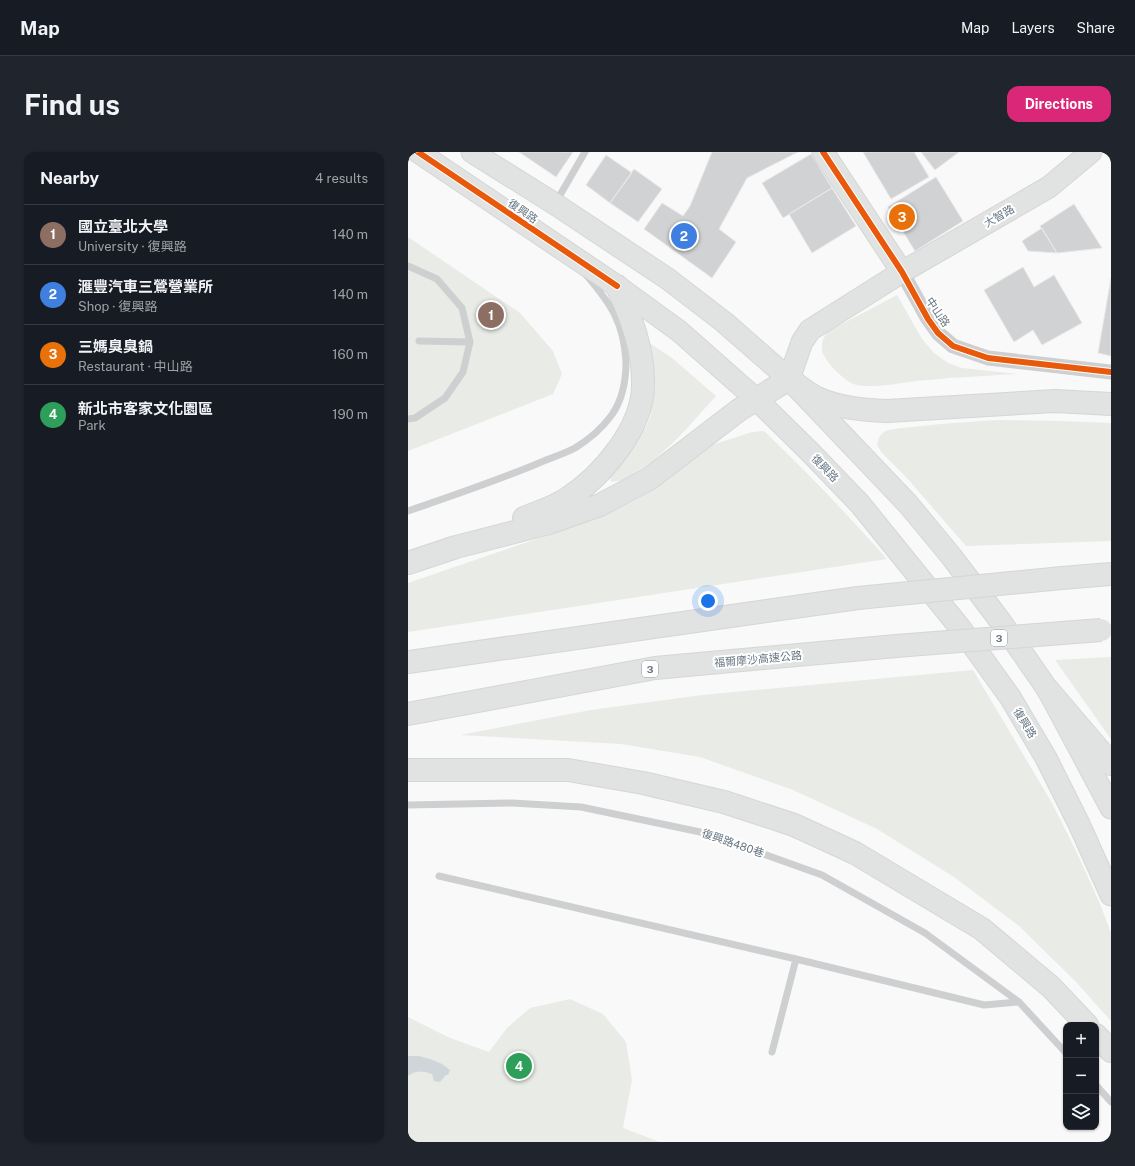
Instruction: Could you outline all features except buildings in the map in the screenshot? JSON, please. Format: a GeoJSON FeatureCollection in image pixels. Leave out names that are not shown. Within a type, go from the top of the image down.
{"type":"FeatureCollection","features":[{"type":"Feature","properties":{"kind":"highway"},"geometry":{"type":"LineString","coordinates":[[456,547],[537,513],[575,494],[590,482],[608,462],[636,422],[644,385],[640,352],[629,313],[617,286]]}},
{"type":"Feature","properties":{"kind":"highway"},"geometry":{"type":"LineString","coordinates":[[408,563],[456,547],[549,523],[600,505],[649,479],[734,413],[789,379],[817,398],[839,406],[887,412],[1055,401],[1111,404]]}},
{"type":"Feature","properties":{"kind":"highway"},"geometry":{"type":"LineString","coordinates":[[408,662],[858,598],[1111,574]]}},
{"type":"Feature","properties":{"kind":"highway","name":"福爾摩沙高速公路"},"geometry":{"type":"LineString","coordinates":[[408,714],[654,668],[896,646],[1108,630]]}},
{"type":"Feature","properties":{"kind":"highway"},"geometry":{"type":"LineString","coordinates":[[1048,690],[1111,764]]}},
{"type":"Feature","properties":{"kind":"highway"},"geometry":{"type":"LineString","coordinates":[[408,770],[568,770],[643,783],[724,802],[794,825],[855,853],[982,929],[1050,987],[1084,1022]]}},
{"type":"Feature","properties":{"kind":"highway"},"geometry":{"type":"LineString","coordinates":[[1099,1038],[1111,1051]]}},
{"type":"Feature","properties":{"kind":"main road","name":"復興路"},"geometry":{"type":"LineString","coordinates":[[418,152],[568,252],[680,331],[756,399],[860,504],[961,629],[1010,698],[1046,758],[1079,824],[1111,895]]}},
{"type":"Feature","properties":{"kind":"main road","name":"復興路"},"geometry":{"type":"LineString","coordinates":[[472,152],[555,204],[668,279],[724,322],[789,379],[908,504],[951,556],[1001,622],[1048,690],[1111,808]]}},
{"type":"Feature","properties":{"kind":"main road","name":"中山路"},"geometry":{"type":"LineString","coordinates":[[823,152],[902,272]]}},
{"type":"Feature","properties":{"kind":"main road","name":"大智路"},"geometry":{"type":"LineString","coordinates":[[789,379],[802,342],[810,330],[902,272],[1049,187],[1091,152]]}},
{"type":"Feature","properties":{"kind":"street","name":"中山路"},"geometry":{"type":"LineString","coordinates":[[902,272],[928,319],[938,333],[953,346],[988,358],[1111,372]]}},
{"type":"Feature","properties":{"kind":"lane"},"geometry":{"type":"LineString","coordinates":[[555,204],[585,152]]}},
{"type":"Feature","properties":{"kind":"lane"},"geometry":{"type":"LineString","coordinates":[[408,511],[521,471],[575,448],[596,432],[612,416],[623,393],[626,372],[625,344],[619,321],[605,297],[568,252]]}},
{"type":"Feature","properties":{"kind":"lane"},"geometry":{"type":"LineString","coordinates":[[408,266],[437,279],[462,308],[470,342],[464,372],[445,398],[415,418],[408,419]]}},
{"type":"Feature","properties":{"kind":"lane"},"geometry":{"type":"LineString","coordinates":[[419,341],[470,342]]}},
{"type":"Feature","properties":{"kind":"lane","name":"復興路480巷"},"geometry":{"type":"LineString","coordinates":[[408,805],[512,803],[581,807],[704,833],[822,875],[925,933],[1019,1002],[1063,1050]]}},
{"type":"Feature","properties":{"kind":"lane"},"geometry":{"type":"LineString","coordinates":[[439,876],[796,959],[984,1005],[1019,1002]]}},
{"type":"Feature","properties":{"kind":"lane"},"geometry":{"type":"LineString","coordinates":[[772,1052],[796,959]]}},
{"type":"Feature","properties":{"kind":"lane"},"geometry":{"type":"LineString","coordinates":[[1099,1089],[1111,1102]]}},
{"type":"Feature","properties":{"kind":"shaded area"},"geometry":{"type":"Polygon","coordinates":[[[408,237],[520,313],[553,351],[562,374],[553,394],[408,451],[408,237]]]}},
{"type":"Feature","properties":{"kind":"shaded area"},"geometry":{"type":"Polygon","coordinates":[[[897,295],[922,339],[934,353],[948,363],[962,368],[1017,374],[939,379],[874,386],[853,384],[830,365],[823,354],[823,340],[827,332],[897,295]]]}},
{"type":"Feature","properties":{"kind":"shaded area"},"geometry":{"type":"Polygon","coordinates":[[[648,342],[672,358],[716,396],[679,437],[652,462],[625,480],[611,482],[610,476],[623,461],[647,425],[651,414],[653,387],[648,342]]]}},
{"type":"Feature","properties":{"kind":"shaded area"},"geometry":{"type":"Polygon","coordinates":[[[996,420],[1111,423],[1111,541],[966,546],[906,477],[882,453],[877,445],[879,437],[885,431],[894,429],[996,420]]]}},
{"type":"Feature","properties":{"kind":"shaded area"},"geometry":{"type":"Polygon","coordinates":[[[764,431],[827,494],[887,559],[408,632],[408,583],[601,517],[648,493],[709,446],[752,432],[764,431]]]}},
{"type":"Feature","properties":{"kind":"shaded area"},"geometry":{"type":"Polygon","coordinates":[[[1111,657],[1111,739],[1055,660],[1111,657]]]}},
{"type":"Feature","properties":{"kind":"shaded area"},"geometry":{"type":"Polygon","coordinates":[[[973,670],[1052,803],[1100,904],[1111,933],[1111,1021],[1075,981],[1019,926],[954,877],[877,829],[793,790],[700,757],[621,744],[460,735],[591,710],[702,695],[973,670]]]}},
{"type":"Feature","properties":{"kind":"shaded area"},"geometry":{"type":"Polygon","coordinates":[[[570,999],[603,1014],[626,1042],[632,1080],[623,1128],[660,1142],[408,1142],[408,1017],[450,1038],[489,1052],[507,1028],[530,1008],[570,999]]]}},
{"type":"Feature","properties":{"kind":"shaded area"},"geometry":{"type":"Polygon","coordinates":[[[408,1056],[419,1056],[442,1064],[450,1070],[448,1075],[446,1075],[440,1082],[434,1081],[432,1074],[426,1072],[417,1072],[408,1076],[408,1056]]]}},
{"type":"Feature","properties":{"kind":"cycle path"},"geometry":{"type":"LineString","coordinates":[[418,152],[617,286]]}},
{"type":"Feature","properties":{"kind":"cycle path"},"geometry":{"type":"LineString","coordinates":[[823,152],[902,272],[928,319],[938,333],[953,346],[988,358],[1111,372]]}},
{"type":"Feature","properties":{"kind":"place","name":"三媽臭臭鍋"},"geometry":{"type":"Point","coordinates":[902,217]}},
{"type":"Feature","properties":{"kind":"place","name":"滙豐汽車三鶯營業所"},"geometry":{"type":"Point","coordinates":[684,236]}},
{"type":"Feature","properties":{"kind":"place","name":"國立臺北大學"},"geometry":{"type":"Point","coordinates":[491,315]}},
{"type":"Feature","properties":{"kind":"place","name":"新北市客家文化園區"},"geometry":{"type":"Point","coordinates":[519,1066]}}]}
